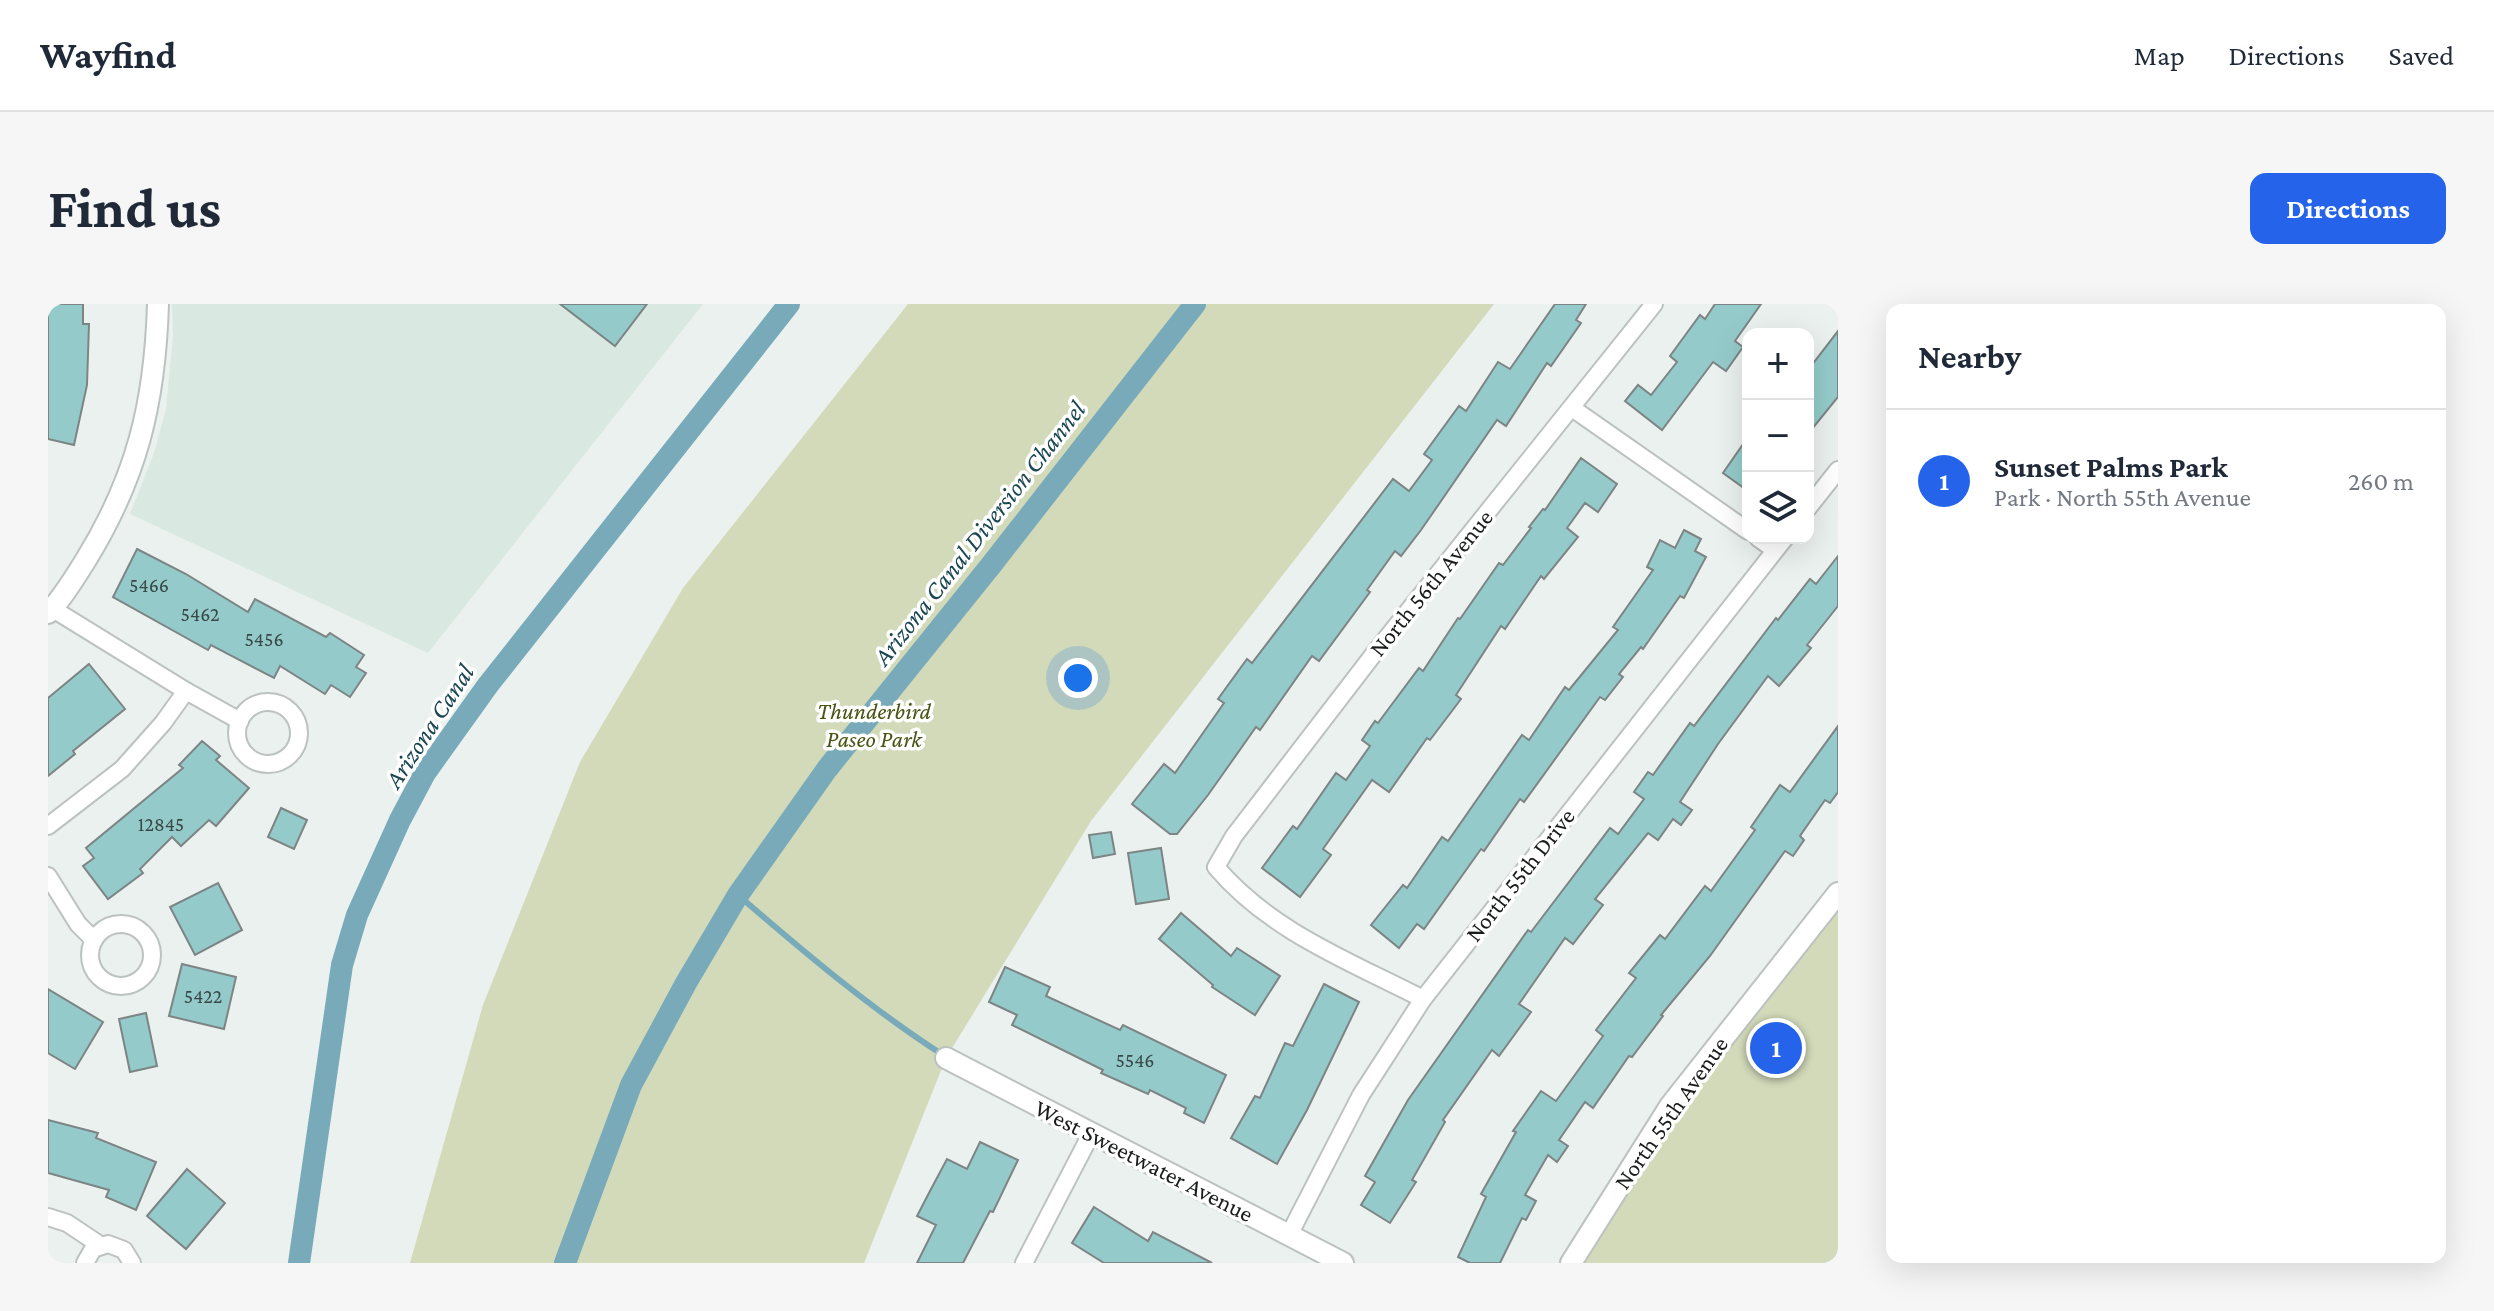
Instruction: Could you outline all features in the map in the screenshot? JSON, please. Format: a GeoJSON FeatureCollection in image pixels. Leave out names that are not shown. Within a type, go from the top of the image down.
{"type":"FeatureCollection","features":[{"type":"Feature","properties":{"kind":"street"},"geometry":{"type":"LineString","coordinates":[[158,304],[152,385],[144,431],[131,470],[102,532],[50,611],[240,721]]}},
{"type":"Feature","properties":{"kind":"street","name":"North 56th Avenue"},"geometry":{"type":"LineString","coordinates":[[1423,999],[1282,927],[1236,890],[1216,867],[1234,836],[1364,667],[1654,304]]}},
{"type":"Feature","properties":{"kind":"street"},"geometry":{"type":"LineString","coordinates":[[1572,408],[1742,527]]}},
{"type":"Feature","properties":{"kind":"street"},"geometry":{"type":"LineString","coordinates":[[1814,500],[1838,470]]}},
{"type":"Feature","properties":{"kind":"street","name":"North 55th Drive"},"geometry":{"type":"LineString","coordinates":[[1289,1235],[1361,1095],[1423,999],[1780,544]]}},
{"type":"Feature","properties":{"kind":"street"},"geometry":{"type":"LineString","coordinates":[[48,826],[122,769],[163,723],[186,691]]}},
{"type":"Feature","properties":{"kind":"street"},"geometry":{"type":"LineString","coordinates":[[48,876],[78,924],[94,940]]}},
{"type":"Feature","properties":{"kind":"street","name":"North 55th Avenue"},"geometry":{"type":"LineString","coordinates":[[1571,1263],[1670,1106],[1838,893]]}},
{"type":"Feature","properties":{"kind":"street","name":"West Sweetwater Avenue"},"geometry":{"type":"LineString","coordinates":[[946,1058],[1343,1263]]}},
{"type":"Feature","properties":{"kind":"street"},"geometry":{"type":"LineString","coordinates":[[1024,1263],[1091,1134]]}},
{"type":"Feature","properties":{"kind":"street"},"geometry":{"type":"LineString","coordinates":[[48,1217],[67,1223],[100,1245]]}},
{"type":"Feature","properties":{"kind":"street"},"geometry":{"type":"LineString","coordinates":[[85,1263],[93,1249],[100,1245],[116,1245],[124,1250],[132,1263]]}},
{"type":"Feature","properties":{"kind":"shaded area"},"geometry":{"type":"Polygon","coordinates":[[[172,304],[703,304],[428,653],[130,514],[154,453],[166,409],[173,336],[172,304]]]}},
{"type":"Feature","properties":{"kind":"green space","name":"Thunderbird Paseo Park"},"geometry":{"type":"Polygon","coordinates":[[[908,304],[1494,304],[1091,821],[946,1058],[864,1263],[410,1263],[483,1005],[580,762],[683,588],[908,304]]]}},
{"type":"Feature","properties":{"kind":"green space"},"geometry":{"type":"Polygon","coordinates":[[[1838,893],[1838,1263],[1571,1263],[1626,1174],[1838,893]]]}},
{"type":"Feature","properties":{"kind":"building"},"geometry":{"type":"Polygon","coordinates":[[[48,304],[83,304],[83,324],[89,324],[87,385],[74,445],[48,439],[48,304]]]}},
{"type":"Feature","properties":{"kind":"building"},"geometry":{"type":"Polygon","coordinates":[[[560,304],[647,304],[615,346],[560,304]]]}},
{"type":"Feature","properties":{"kind":"building"},"geometry":{"type":"Polygon","coordinates":[[[1555,304],[1586,304],[1576,320],[1581,323],[1551,366],[1547,363],[1506,426],[1497,420],[1401,556],[1395,551],[1367,590],[1370,592],[1319,661],[1312,656],[1260,730],[1256,727],[1177,834],[1170,834],[1132,804],[1164,764],[1175,773],[1224,703],[1218,699],[1247,659],[1252,663],[1393,479],[1409,491],[1432,460],[1424,454],[1459,406],[1466,411],[1498,362],[1510,369],[1555,304]]]}},
{"type":"Feature","properties":{"kind":"building"},"geometry":{"type":"Polygon","coordinates":[[[1715,304],[1761,304],[1735,341],[1742,348],[1726,371],[1713,362],[1662,430],[1625,401],[1638,385],[1651,395],[1677,362],[1670,356],[1700,315],[1705,319],[1715,304]]]}},
{"type":"Feature","properties":{"kind":"building"},"geometry":{"type":"Polygon","coordinates":[[[1838,331],[1838,397],[1814,427],[1814,400],[1814,362],[1838,331]]]}},
{"type":"Feature","properties":{"kind":"building"},"geometry":{"type":"Polygon","coordinates":[[[1742,446],[1742,487],[1723,473],[1742,446]]]}},
{"type":"Feature","properties":{"kind":"building"},"geometry":{"type":"Polygon","coordinates":[[[1581,458],[1617,484],[1598,512],[1585,503],[1567,528],[1578,537],[1544,579],[1541,576],[1505,629],[1501,626],[1456,695],[1461,699],[1430,740],[1427,738],[1389,792],[1372,780],[1323,849],[1331,855],[1300,897],[1262,868],[1293,826],[1297,829],[1336,773],[1346,780],[1370,746],[1362,740],[1375,721],[1378,723],[1419,668],[1423,671],[1458,618],[1499,563],[1503,565],[1581,458]]]}},
{"type":"Feature","properties":{"kind":"building"},"geometry":{"type":"Polygon","coordinates":[[[1684,530],[1701,539],[1695,551],[1706,557],[1684,598],[1680,596],[1643,649],[1641,647],[1619,674],[1623,677],[1605,700],[1600,697],[1524,802],[1520,799],[1484,851],[1481,849],[1424,929],[1417,924],[1399,948],[1371,925],[1403,885],[1407,888],[1442,837],[1448,841],[1522,735],[1529,740],[1565,687],[1569,690],[1618,630],[1613,627],[1653,570],[1647,567],[1660,540],[1675,548],[1684,530]]]}},
{"type":"Feature","properties":{"kind":"building"},"geometry":{"type":"Polygon","coordinates":[[[137,549],[186,574],[248,612],[255,599],[326,637],[330,633],[364,655],[356,667],[366,673],[350,697],[331,685],[325,694],[280,666],[274,678],[211,645],[208,650],[113,597],[137,549]]]}},
{"type":"Feature","properties":{"kind":"building"},"geometry":{"type":"Polygon","coordinates":[[[1838,556],[1838,606],[1807,645],[1811,648],[1779,686],[1768,676],[1718,744],[1680,802],[1692,810],[1681,825],[1673,819],[1658,840],[1648,833],[1595,899],[1603,905],[1573,944],[1565,938],[1519,1004],[1531,1012],[1499,1056],[1492,1050],[1443,1120],[1445,1122],[1412,1180],[1416,1182],[1390,1223],[1361,1205],[1375,1182],[1365,1176],[1408,1100],[1528,930],[1531,932],[1610,828],[1618,834],[1644,799],[1634,792],[1648,772],[1653,775],[1690,723],[1694,726],[1776,618],[1778,620],[1810,579],[1816,584],[1838,556]]]}},
{"type":"Feature","properties":{"kind":"building"},"geometry":{"type":"Polygon","coordinates":[[[89,664],[125,709],[73,751],[75,754],[48,776],[48,698],[89,664]]]}},
{"type":"Feature","properties":{"kind":"building"},"geometry":{"type":"Polygon","coordinates":[[[1838,726],[1838,792],[1830,803],[1825,800],[1800,836],[1804,840],[1793,856],[1785,851],[1710,956],[1661,1015],[1632,1057],[1629,1056],[1593,1108],[1585,1102],[1559,1140],[1568,1146],[1557,1162],[1548,1155],[1525,1195],[1536,1201],[1526,1220],[1522,1218],[1500,1263],[1470,1263],[1458,1257],[1486,1197],[1481,1194],[1516,1132],[1513,1131],[1541,1091],[1556,1101],[1603,1036],[1596,1030],[1636,978],[1629,973],[1660,935],[1665,939],[1705,886],[1711,891],[1755,830],[1751,827],[1780,785],[1790,792],[1838,726]]]}},
{"type":"Feature","properties":{"kind":"building"},"geometry":{"type":"Polygon","coordinates":[[[202,741],[220,756],[216,760],[249,788],[216,826],[209,820],[181,846],[172,837],[140,869],[143,873],[108,899],[83,866],[94,858],[86,848],[183,768],[179,765],[202,741]]]}},
{"type":"Feature","properties":{"kind":"building"},"geometry":{"type":"Polygon","coordinates":[[[281,808],[307,820],[294,849],[268,837],[281,808]]]}},
{"type":"Feature","properties":{"kind":"building"},"geometry":{"type":"Polygon","coordinates":[[[1111,832],[1115,854],[1093,858],[1089,835],[1111,832]]]}},
{"type":"Feature","properties":{"kind":"building"},"geometry":{"type":"Polygon","coordinates":[[[1161,848],[1169,899],[1136,904],[1128,853],[1161,848]]]}},
{"type":"Feature","properties":{"kind":"building"},"geometry":{"type":"Polygon","coordinates":[[[218,883],[242,930],[195,955],[170,907],[218,883]]]}},
{"type":"Feature","properties":{"kind":"building"},"geometry":{"type":"Polygon","coordinates":[[[1181,913],[1231,956],[1237,948],[1280,976],[1255,1015],[1212,987],[1159,939],[1181,913]]]}},
{"type":"Feature","properties":{"kind":"building"},"geometry":{"type":"Polygon","coordinates":[[[182,964],[236,977],[224,1029],[169,1016],[182,964]]]}},
{"type":"Feature","properties":{"kind":"building"},"geometry":{"type":"Polygon","coordinates":[[[1005,967],[1050,987],[1046,996],[1120,1030],[1123,1025],[1226,1075],[1204,1123],[1184,1113],[1186,1108],[1150,1090],[1148,1094],[1101,1073],[1103,1070],[1012,1025],[1017,1015],[989,1002],[1005,967]]]}},
{"type":"Feature","properties":{"kind":"building"},"geometry":{"type":"Polygon","coordinates":[[[1324,984],[1359,1002],[1277,1164],[1231,1138],[1255,1096],[1260,1098],[1285,1043],[1293,1046],[1324,984]]]}},
{"type":"Feature","properties":{"kind":"building"},"geometry":{"type":"Polygon","coordinates":[[[48,989],[103,1022],[75,1069],[48,1053],[48,989]]]}},
{"type":"Feature","properties":{"kind":"building"},"geometry":{"type":"Polygon","coordinates":[[[146,1013],[157,1066],[130,1072],[119,1019],[146,1013]]]}},
{"type":"Feature","properties":{"kind":"building"},"geometry":{"type":"Polygon","coordinates":[[[48,1120],[98,1133],[96,1138],[156,1162],[136,1210],[106,1197],[109,1190],[48,1173],[48,1120]]]}},
{"type":"Feature","properties":{"kind":"building"},"geometry":{"type":"Polygon","coordinates":[[[980,1142],[1018,1160],[993,1212],[990,1211],[963,1263],[917,1263],[936,1225],[917,1216],[930,1191],[947,1159],[967,1169],[980,1142]]]}},
{"type":"Feature","properties":{"kind":"building"},"geometry":{"type":"Polygon","coordinates":[[[187,1169],[225,1203],[186,1249],[147,1216],[187,1169]]]}},
{"type":"Feature","properties":{"kind":"building"},"geometry":{"type":"Polygon","coordinates":[[[1094,1207],[1148,1241],[1153,1232],[1212,1263],[1104,1263],[1072,1243],[1094,1207]]]}},
{"type":"Feature","properties":{"kind":"waterway","name":"Arizona Canal"},"geometry":{"type":"LineString","coordinates":[[299,1263],[342,965],[357,915],[400,820],[425,773],[488,685],[789,304]]}},
{"type":"Feature","properties":{"kind":"waterway","name":"Arizona Canal Diversion Channel"},"geometry":{"type":"LineString","coordinates":[[565,1263],[631,1085],[738,895],[827,769],[1195,304]]}},
{"type":"Feature","properties":{"kind":"waterway"},"geometry":{"type":"LineString","coordinates":[[738,895],[863,999],[943,1055]]}},
{"type":"Feature","properties":{"kind":"place","name":"Sunset Palms Park"},"geometry":{"type":"Point","coordinates":[1776,1048]}}]}
